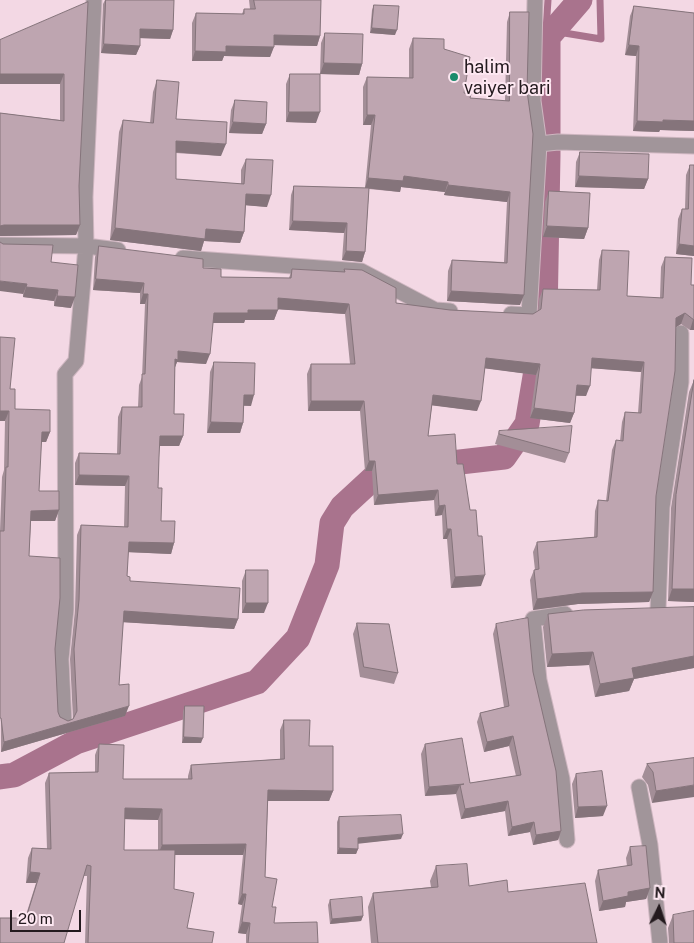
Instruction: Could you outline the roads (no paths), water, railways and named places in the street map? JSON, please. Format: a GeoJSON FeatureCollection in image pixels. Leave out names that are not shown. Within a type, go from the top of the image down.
{"type":"FeatureCollection","features":[{"type":"Feature","properties":{"kind":"street"},"geometry":{"type":"LineString","coordinates":[[64,722],[61,659],[66,609],[65,374],[76,361],[86,246],[85,197],[94,0]]}},
{"type":"Feature","properties":{"kind":"street"},"geometry":{"type":"LineString","coordinates":[[491,313],[529,315],[538,144],[533,101],[535,0]]}},
{"type":"Feature","properties":{"kind":"street"},"geometry":{"type":"LineString","coordinates":[[538,144],[558,142],[694,146]]}},
{"type":"Feature","properties":{"kind":"street"},"geometry":{"type":"LineString","coordinates":[[0,245],[86,246],[134,252]]}},
{"type":"Feature","properties":{"kind":"street"},"geometry":{"type":"LineString","coordinates":[[172,256],[361,271],[435,310],[463,312]]}},
{"type":"Feature","properties":{"kind":"street"},"geometry":{"type":"LineString","coordinates":[[658,610],[662,507],[688,382],[681,333]]}},
{"type":"Feature","properties":{"kind":"street"},"geometry":{"type":"LineString","coordinates":[[640,610],[676,610]]}},
{"type":"Feature","properties":{"kind":"street"},"geometry":{"type":"LineString","coordinates":[[567,840],[562,779],[539,680],[533,619],[578,613]]}},
{"type":"Feature","properties":{"kind":"street"},"geometry":{"type":"LineString","coordinates":[[640,788],[650,845],[660,943]]}},
{"type":"Feature","properties":{"kind":"waterway"},"geometry":{"type":"LineString","coordinates":[[548,0],[546,30],[601,39],[600,0]]}},
{"type":"Feature","properties":{"kind":"waterway"},"geometry":{"type":"LineString","coordinates":[[0,777],[14,775],[76,742],[257,682],[298,638],[327,565],[332,523],[342,507],[381,471],[504,457],[527,424],[545,317],[548,37],[580,0]]}},
{"type":"Feature","properties":{"kind":"place","name":"halim vaiyer bari"},"geometry":{"type":"Point","coordinates":[454,77]}}]}
